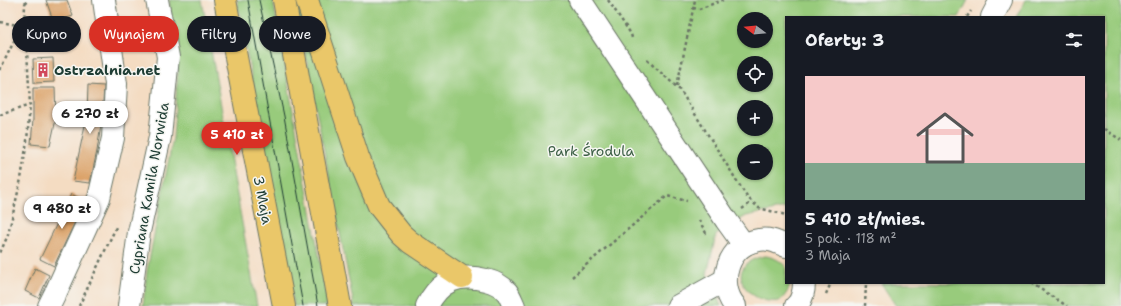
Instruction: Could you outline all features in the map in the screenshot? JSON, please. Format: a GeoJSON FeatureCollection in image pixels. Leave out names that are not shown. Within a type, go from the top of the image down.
{"type":"FeatureCollection","features":[{"type":"Feature","properties":{"kind":"main road","name":"3 Maja"},"geometry":{"type":"LineString","coordinates":[[225,0],[284,306]]}},
{"type":"Feature","properties":{"kind":"main road"},"geometry":{"type":"LineString","coordinates":[[284,0],[340,306]]}},
{"type":"Feature","properties":{"kind":"main road"},"geometry":{"type":"LineString","coordinates":[[307,0],[358,157],[379,206],[401,234],[410,242],[462,277]]}},
{"type":"Feature","properties":{"kind":"street"},"geometry":{"type":"LineString","coordinates":[[49,306],[99,198],[113,138],[116,84],[104,0]]}},
{"type":"Feature","properties":{"kind":"street","name":"Cypriana Kamila Norwida"},"geometry":{"type":"LineString","coordinates":[[130,306],[139,232],[160,137],[168,57],[157,0]]}},
{"type":"Feature","properties":{"kind":"street"},"geometry":{"type":"LineString","coordinates":[[580,0],[744,245]]}},
{"type":"Feature","properties":{"kind":"street"},"geometry":{"type":"LineString","coordinates":[[993,16],[1001,0]]}},
{"type":"Feature","properties":{"kind":"street"},"geometry":{"type":"LineString","coordinates":[[735,306],[731,302],[727,292],[725,280],[728,266],[733,255],[744,245],[758,240],[773,240],[785,246]]}},
{"type":"Feature","properties":{"kind":"street"},"geometry":{"type":"LineString","coordinates":[[428,306],[432,297],[440,287],[452,280],[462,277],[480,279],[495,283],[506,292],[514,306]]}},
{"type":"Feature","properties":{"kind":"street"},"geometry":{"type":"LineString","coordinates":[[678,306],[725,280]]}},
{"type":"Feature","properties":{"kind":"street"},"geometry":{"type":"LineString","coordinates":[[796,306],[799,303],[804,284]]}},
{"type":"Feature","properties":{"kind":"path"},"geometry":{"type":"LineString","coordinates":[[24,16],[25,4],[27,0]]}},
{"type":"Feature","properties":{"kind":"path"},"geometry":{"type":"LineString","coordinates":[[677,87],[695,0]]}},
{"type":"Feature","properties":{"kind":"path"},"geometry":{"type":"LineString","coordinates":[[693,8],[700,9],[723,0]]}},
{"type":"Feature","properties":{"kind":"path"},"geometry":{"type":"LineString","coordinates":[[0,22],[12,24]]}},
{"type":"Feature","properties":{"kind":"path"},"geometry":{"type":"LineString","coordinates":[[0,70],[12,45]]}},
{"type":"Feature","properties":{"kind":"path"},"geometry":{"type":"LineString","coordinates":[[0,253],[8,235],[21,179],[27,141],[30,105],[27,52]]}},
{"type":"Feature","properties":{"kind":"path"},"geometry":{"type":"LineString","coordinates":[[644,58],[677,87],[752,202],[759,208],[785,215]]}},
{"type":"Feature","properties":{"kind":"path"},"geometry":{"type":"LineString","coordinates":[[0,115],[30,105]]}},
{"type":"Feature","properties":{"kind":"path"},"geometry":{"type":"LineString","coordinates":[[1105,130],[1121,140]]}},
{"type":"Feature","properties":{"kind":"path"},"geometry":{"type":"LineString","coordinates":[[572,276],[667,196],[687,200],[691,207]]}},
{"type":"Feature","properties":{"kind":"path"},"geometry":{"type":"LineString","coordinates":[[698,220],[706,233],[752,202]]}},
{"type":"Feature","properties":{"kind":"path"},"geometry":{"type":"LineString","coordinates":[[865,306],[866,284]]}},
{"type":"Feature","properties":{"kind":"path"},"geometry":{"type":"LineString","coordinates":[[1033,284],[1067,306]]}},
{"type":"Feature","properties":{"kind":"green space"},"geometry":{"type":"Polygon","coordinates":[[[169,0],[202,0],[205,16],[187,16],[187,52],[211,52],[257,306],[143,306],[147,271],[173,138],[178,70],[176,52],[179,52],[179,16],[171,16],[169,0]]]}},
{"type":"Feature","properties":{"kind":"green space"},"geometry":{"type":"Polygon","coordinates":[[[237,0],[273,0],[276,16],[259,16],[259,52],[282,52],[328,306],[294,306],[247,52],[251,52],[251,16],[240,16],[237,0]]]}},
{"type":"Feature","properties":{"kind":"green space","name":"Park Środula"},"geometry":{"type":"Polygon","coordinates":[[[295,0],[968,0],[960,16],[785,16],[785,208],[746,216],[716,235],[707,274],[721,306],[354,306],[305,52],[326,52],[326,16],[298,16],[295,0]]]}},
{"type":"Feature","properties":{"kind":"green space"},"geometry":{"type":"Polygon","coordinates":[[[1026,0],[1121,0],[1121,306],[896,306],[882,284],[1105,284],[1105,16],[1017,16],[1026,0]]]}},
{"type":"Feature","properties":{"kind":"green space"},"geometry":{"type":"Polygon","coordinates":[[[766,256],[777,260],[785,266],[785,284],[790,284],[788,291],[779,301],[767,301],[748,291],[743,283],[741,275],[744,267],[752,260],[766,256]]]}},
{"type":"Feature","properties":{"kind":"building"},"geometry":{"type":"Polygon","coordinates":[[[46,0],[67,0],[73,16],[52,16],[46,0]]]}},
{"type":"Feature","properties":{"kind":"building","name":"Ostrzalnia.net"},"geometry":{"type":"Polygon","coordinates":[[[53,58],[54,82],[34,83],[33,59],[53,58]]]}},
{"type":"Feature","properties":{"kind":"building"},"geometry":{"type":"Polygon","coordinates":[[[88,85],[104,86],[102,118],[90,183],[73,181],[87,116],[88,85]]]}},
{"type":"Feature","properties":{"kind":"building"},"geometry":{"type":"Polygon","coordinates":[[[33,88],[55,88],[56,119],[50,146],[31,144],[33,88]]]}},
{"type":"Feature","properties":{"kind":"building"},"geometry":{"type":"Polygon","coordinates":[[[71,194],[85,201],[54,266],[40,259],[71,194]]]}},
{"type":"Feature","properties":{"kind":"building"},"geometry":{"type":"Polygon","coordinates":[[[35,268],[49,275],[39,298],[25,291],[35,268]]]}},
{"type":"Feature","properties":{"kind":"tram line"},"geometry":{"type":"LineString","coordinates":[[248,0],[303,306]]}},
{"type":"Feature","properties":{"kind":"tram line"},"geometry":{"type":"LineString","coordinates":[[259,0],[284,116],[318,306]]}},
{"type":"Feature","properties":{"kind":"place","name":"Ostrzalnia.net"},"geometry":{"type":"Point","coordinates":[43,70]}}]}
